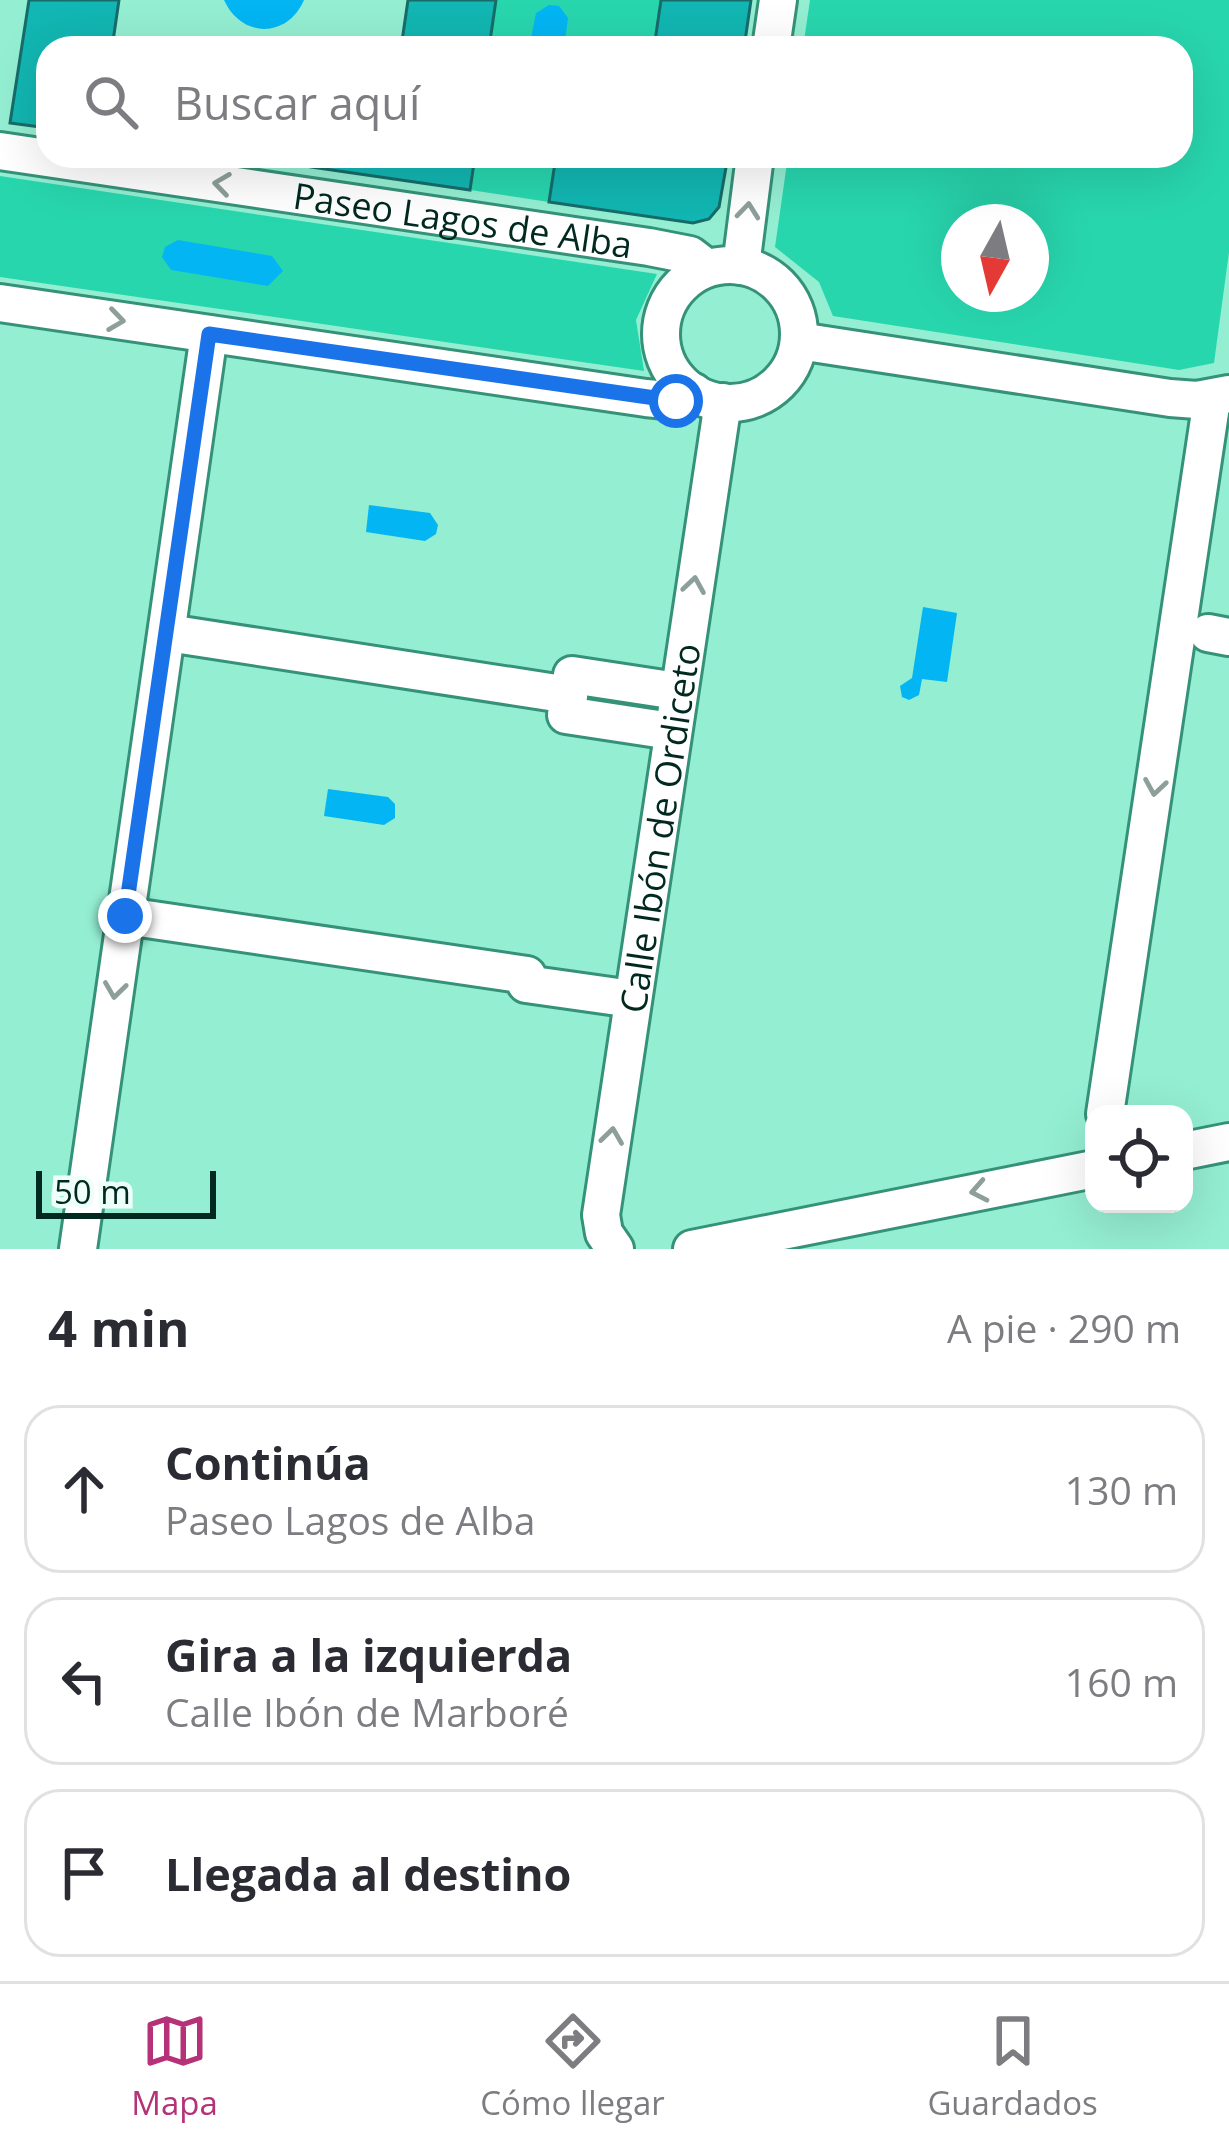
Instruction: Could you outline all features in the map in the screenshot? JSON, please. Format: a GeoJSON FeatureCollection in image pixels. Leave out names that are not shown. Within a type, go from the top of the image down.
{"type":"FeatureCollection","features":[{"type":"Feature","properties":{"kind":"street"},"geometry":{"type":"LineString","coordinates":[[773,36],[778,0]]}},
{"type":"Feature","properties":{"kind":"street","name":"Paseo Lagos de Alba"},"geometry":{"type":"LineString","coordinates":[[0,151],[36,156]]}},
{"type":"Feature","properties":{"kind":"street","name":"Paseo Lagos de Alba"},"geometry":{"type":"LineString","coordinates":[[115,168],[649,247],[724,267]]}},
{"type":"Feature","properties":{"kind":"street"},"geometry":{"type":"LineString","coordinates":[[724,267],[752,168]]}},
{"type":"Feature","properties":{"kind":"street"},"geometry":{"type":"LineString","coordinates":[[0,303],[646,398],[744,401],[765,394],[782,380],[794,362],[799,341],[791,301],[761,272],[724,267],[688,279],[673,295],[664,315],[661,337],[666,359],[677,378],[708,398]]}},
{"type":"Feature","properties":{"kind":"street"},"geometry":{"type":"LineString","coordinates":[[78,1249],[209,334]]}},
{"type":"Feature","properties":{"kind":"street"},"geometry":{"type":"LineString","coordinates":[[799,341],[1170,398],[1221,396],[1184,596],[1106,1105]]}},
{"type":"Feature","properties":{"kind":"street","name":"Calle Ibón de Ordiceto"},"geometry":{"type":"LineString","coordinates":[[615,1249],[604,1233],[601,1215],[677,691],[708,398]]}},
{"type":"Feature","properties":{"kind":"street"},"geometry":{"type":"LineString","coordinates":[[1173,671],[1219,635],[1184,596]]}},
{"type":"Feature","properties":{"kind":"street"},"geometry":{"type":"LineString","coordinates":[[168,633],[569,694]]}},
{"type":"Feature","properties":{"kind":"street"},"geometry":{"type":"LineString","coordinates":[[671,731],[566,715],[569,694],[572,675],[677,691]]}},
{"type":"Feature","properties":{"kind":"street"},"geometry":{"type":"LineString","coordinates":[[125,916],[527,975],[526,984],[632,999]]}},
{"type":"Feature","properties":{"kind":"street"},"geometry":{"type":"LineString","coordinates":[[1193,1149],[1229,1142]]}},
{"type":"Feature","properties":{"kind":"street"},"geometry":{"type":"LineString","coordinates":[[692,1249],[1085,1162]]}},
{"type":"Feature","properties":{"kind":"green space"},"geometry":{"type":"Polygon","coordinates":[[[496,0],[661,0],[656,36],[491,36],[496,0]]]}},
{"type":"Feature","properties":{"kind":"green space"},"geometry":{"type":"Polygon","coordinates":[[[810,0],[1229,0],[1229,252],[1214,363],[1179,370],[833,316],[819,282],[775,247],[786,168],[1193,168],[1193,36],[805,36],[810,0]]]}},
{"type":"Feature","properties":{"kind":"green space"},"geometry":{"type":"Polygon","coordinates":[[[473,168],[554,168],[549,202],[470,190],[473,168]]]}},
{"type":"Feature","properties":{"kind":"green space"},"geometry":{"type":"Polygon","coordinates":[[[0,176],[657,274],[636,320],[644,371],[0,277],[0,176]]]}},
{"type":"Feature","properties":{"kind":"water"},"geometry":{"type":"Polygon","coordinates":[[[224,0],[304,0],[287,22],[264,29],[241,22],[224,0]]]}},
{"type":"Feature","properties":{"kind":"water"},"geometry":{"type":"Polygon","coordinates":[[[549,5],[559,6],[568,18],[566,36],[531,36],[536,13],[549,5]]]}},
{"type":"Feature","properties":{"kind":"water"},"geometry":{"type":"Polygon","coordinates":[[[178,240],[272,256],[283,271],[268,286],[171,270],[162,257],[165,247],[178,240]]]}},
{"type":"Feature","properties":{"kind":"water"},"geometry":{"type":"Polygon","coordinates":[[[369,505],[430,513],[438,525],[436,534],[425,541],[366,532],[369,505]]]}},
{"type":"Feature","properties":{"kind":"water"},"geometry":{"type":"Polygon","coordinates":[[[923,607],[957,613],[947,682],[922,679],[919,695],[909,700],[902,697],[900,686],[912,678],[923,607]]]}},
{"type":"Feature","properties":{"kind":"water"},"geometry":{"type":"Polygon","coordinates":[[[328,789],[388,797],[395,804],[395,818],[384,825],[324,816],[328,789]]]}},
{"type":"Feature","properties":{"kind":"building"},"geometry":{"type":"Polygon","coordinates":[[[29,0],[119,0],[114,36],[36,36],[36,126],[10,123],[29,0]]]}},
{"type":"Feature","properties":{"kind":"building"},"geometry":{"type":"Polygon","coordinates":[[[408,0],[496,0],[491,36],[403,36],[408,0]]]}},
{"type":"Feature","properties":{"kind":"building"},"geometry":{"type":"Polygon","coordinates":[[[661,0],[751,0],[746,36],[656,36],[661,0]]]}},
{"type":"Feature","properties":{"kind":"building"},"geometry":{"type":"Polygon","coordinates":[[[318,168],[473,168],[470,190],[318,168]]]}},
{"type":"Feature","properties":{"kind":"building"},"geometry":{"type":"Polygon","coordinates":[[[554,168],[726,168],[719,207],[709,219],[693,223],[549,202],[554,168]]]}},
{"type":"Feature","properties":{"kind":"route"},"geometry":{"type":"LineString","coordinates":[[125,916],[209,334],[676,401]]}}]}
